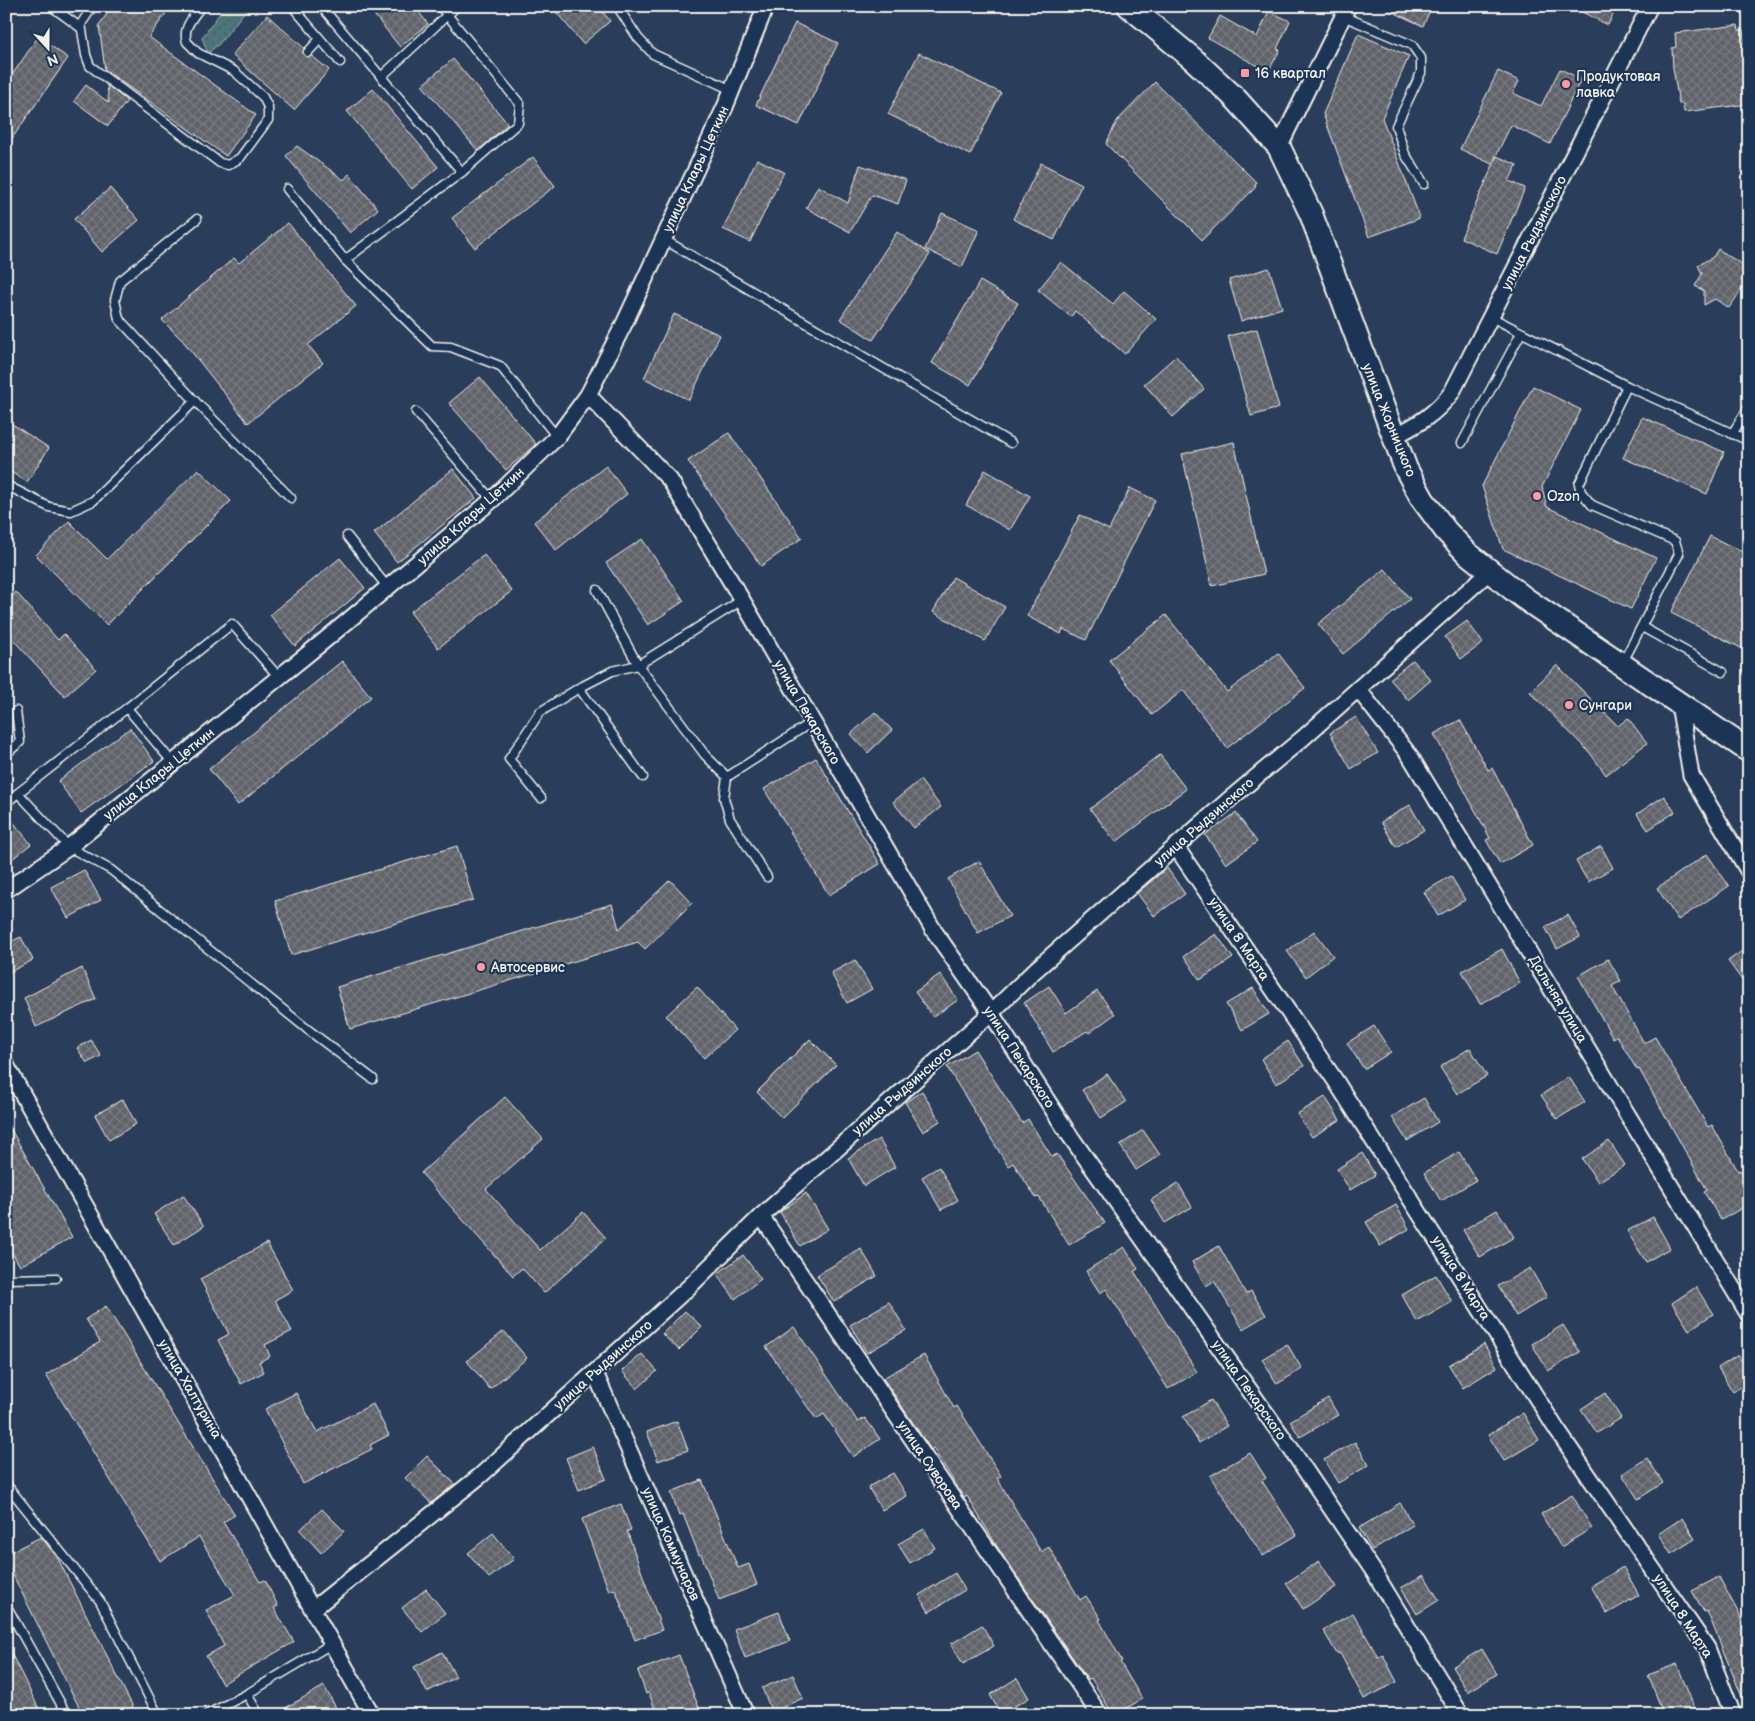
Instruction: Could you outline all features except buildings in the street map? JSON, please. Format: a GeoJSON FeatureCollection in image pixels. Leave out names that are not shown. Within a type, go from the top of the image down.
{"type":"FeatureCollection","features":[{"type":"Feature","properties":{"kind":"main road","name":"улица Жорницкого"},"geometry":{"type":"LineString","coordinates":[[1129,6],[1193,59],[1236,98],[1279,146],[1311,214],[1393,437],[1423,500],[1446,531],[1489,572],[1749,752]]}},
{"type":"Feature","properties":{"kind":"street","name":"улица Клары Цеткин"},"geometry":{"type":"LineString","coordinates":[[6,890],[69,847],[388,588],[492,500],[557,437],[588,395],[663,240],[732,90],[766,6]]}},
{"type":"Feature","properties":{"kind":"street","name":"улица Рыдзинского"},"geometry":{"type":"LineString","coordinates":[[1393,437],[1427,419],[1441,407],[1452,392],[1650,6]]}},
{"type":"Feature","properties":{"kind":"street"},"geometry":{"type":"LineString","coordinates":[[1279,146],[1346,11]]}},
{"type":"Feature","properties":{"kind":"street","name":"улица Пекарского"},"geometry":{"type":"LineString","coordinates":[[588,395],[670,480],[742,600],[934,931],[991,1013],[1068,1133],[1283,1438],[1374,1572],[1461,1715]]}},
{"type":"Feature","properties":{"kind":"street","name":"улица Рыдзинского"},"geometry":{"type":"LineString","coordinates":[[313,1609],[480,1476],[690,1286],[761,1216],[991,1013],[1033,972],[1358,689],[1489,572]]}},
{"type":"Feature","properties":{"kind":"street","name":"Дальняя улица"},"geometry":{"type":"LineString","coordinates":[[1358,689],[1410,756],[1749,1315]]}},
{"type":"Feature","properties":{"kind":"street"},"geometry":{"type":"LineString","coordinates":[[1679,704],[1691,775],[1749,872]]}},
{"type":"Feature","properties":{"kind":"street","name":"улица 8 Марта"},"geometry":{"type":"LineString","coordinates":[[1176,847],[1335,1080],[1557,1430],[1707,1648],[1733,1715]]}},
{"type":"Feature","properties":{"kind":"street","name":"улица Халтурина"},"geometry":{"type":"LineString","coordinates":[[6,1065],[372,1715]]}},
{"type":"Feature","properties":{"kind":"street","name":"улица Суворова"},"geometry":{"type":"LineString","coordinates":[[761,1216],[1100,1715]]}},
{"type":"Feature","properties":{"kind":"street","name":"улица Коммунаров"},"geometry":{"type":"LineString","coordinates":[[595,1373],[746,1715]]}},
{"type":"Feature","properties":{"kind":"lane"},"geometry":{"type":"LineString","coordinates":[[51,6],[81,28]]}},
{"type":"Feature","properties":{"kind":"lane"},"geometry":{"type":"LineString","coordinates":[[93,6],[82,21],[81,28],[87,61],[94,70],[220,163],[228,165],[240,158],[268,120],[268,107],[263,97],[234,71],[198,53],[187,42],[185,30],[201,6]]}},
{"type":"Feature","properties":{"kind":"lane"},"geometry":{"type":"LineString","coordinates":[[292,6],[340,62]]}},
{"type":"Feature","properties":{"kind":"lane"},"geometry":{"type":"LineString","coordinates":[[322,6],[462,172]]}},
{"type":"Feature","properties":{"kind":"lane"},"geometry":{"type":"LineString","coordinates":[[345,260],[462,172],[518,123],[520,104],[440,6]]}},
{"type":"Feature","properties":{"kind":"lane"},"geometry":{"type":"LineString","coordinates":[[381,77],[449,16],[457,6]]}},
{"type":"Feature","properties":{"kind":"lane"},"geometry":{"type":"LineString","coordinates":[[617,6],[638,38],[653,54],[732,90]]}},
{"type":"Feature","properties":{"kind":"lane"},"geometry":{"type":"LineString","coordinates":[[1346,11],[1412,45],[1421,58],[1421,72],[1396,126],[1406,154],[1424,184]]}},
{"type":"Feature","properties":{"kind":"lane"},"geometry":{"type":"LineString","coordinates":[[308,52],[320,39]]}},
{"type":"Feature","properties":{"kind":"lane"},"geometry":{"type":"LineString","coordinates":[[287,189],[345,260],[432,346],[450,347],[500,366],[557,437]]}},
{"type":"Feature","properties":{"kind":"lane"},"geometry":{"type":"LineString","coordinates":[[197,219],[120,281],[115,300],[119,320],[195,401],[291,498]]}},
{"type":"Feature","properties":{"kind":"lane"},"geometry":{"type":"LineString","coordinates":[[663,240],[1011,443]]}},
{"type":"Feature","properties":{"kind":"lane"},"geometry":{"type":"LineString","coordinates":[[1491,317],[1627,386],[1749,441]]}},
{"type":"Feature","properties":{"kind":"lane"},"geometry":{"type":"LineString","coordinates":[[1462,443],[1522,333]]}},
{"type":"Feature","properties":{"kind":"lane"},"geometry":{"type":"LineString","coordinates":[[1622,664],[1679,554],[1679,547],[1675,541],[1592,505],[1581,492],[1579,484],[1627,386]]}},
{"type":"Feature","properties":{"kind":"lane"},"geometry":{"type":"LineString","coordinates":[[6,485],[49,507],[71,511],[93,501],[195,401]]}},
{"type":"Feature","properties":{"kind":"lane"},"geometry":{"type":"LineString","coordinates":[[1732,434],[1749,407]]}},
{"type":"Feature","properties":{"kind":"lane"},"geometry":{"type":"LineString","coordinates":[[416,412],[492,500]]}},
{"type":"Feature","properties":{"kind":"lane"},"geometry":{"type":"LineString","coordinates":[[347,536],[388,588]]}},
{"type":"Feature","properties":{"kind":"lane"},"geometry":{"type":"LineString","coordinates":[[597,590],[638,665],[705,755],[728,777]]}},
{"type":"Feature","properties":{"kind":"lane"},"geometry":{"type":"LineString","coordinates":[[541,798],[510,759],[540,712],[579,688],[612,671],[638,665],[742,600]]}},
{"type":"Feature","properties":{"kind":"lane"},"geometry":{"type":"LineString","coordinates":[[6,803],[232,624],[278,676]]}},
{"type":"Feature","properties":{"kind":"lane"},"geometry":{"type":"LineString","coordinates":[[1642,627],[1723,672]]}},
{"type":"Feature","properties":{"kind":"lane"},"geometry":{"type":"LineString","coordinates":[[579,688],[643,777]]}},
{"type":"Feature","properties":{"kind":"lane"},"geometry":{"type":"LineString","coordinates":[[127,708],[173,763]]}},
{"type":"Feature","properties":{"kind":"lane"},"geometry":{"type":"LineString","coordinates":[[6,754],[20,742],[16,711]]}},
{"type":"Feature","properties":{"kind":"lane"},"geometry":{"type":"LineString","coordinates":[[767,878],[730,819],[724,798],[728,777],[812,722]]}},
{"type":"Feature","properties":{"kind":"lane"},"geometry":{"type":"LineString","coordinates":[[18,793],[69,847],[111,870],[307,1029],[373,1079]]}},
{"type":"Feature","properties":{"kind":"lane"},"geometry":{"type":"LineString","coordinates":[[6,1279],[56,1278]]}},
{"type":"Feature","properties":{"kind":"lane"},"geometry":{"type":"LineString","coordinates":[[6,1484],[100,1601],[158,1715]]}},
{"type":"Feature","properties":{"kind":"lane"},"geometry":{"type":"LineString","coordinates":[[6,1605],[67,1715]]}},
{"type":"Feature","properties":{"kind":"lane"},"geometry":{"type":"LineString","coordinates":[[206,1715],[247,1694],[333,1644]]}},
{"type":"Feature","properties":{"kind":"lane"},"geometry":{"type":"LineString","coordinates":[[247,1694],[259,1715]]}},
{"type":"Feature","properties":{"kind":"green space"},"geometry":{"type":"Polygon","coordinates":[[[225,6],[249,6],[219,44],[208,53],[202,38],[225,6]]]}},
{"type":"Feature","properties":{"kind":"place","name":"16 квартал"},"geometry":{"type":"Point","coordinates":[1245,73]}},
{"type":"Feature","properties":{"kind":"place","name":"Продуктовая лавка"},"geometry":{"type":"Point","coordinates":[1566,84]}},
{"type":"Feature","properties":{"kind":"place","name":"Ozon"},"geometry":{"type":"Point","coordinates":[1537,496]}},
{"type":"Feature","properties":{"kind":"place","name":"Сунгари"},"geometry":{"type":"Point","coordinates":[1569,705]}},
{"type":"Feature","properties":{"kind":"place","name":"Автосервис"},"geometry":{"type":"Point","coordinates":[481,967]}}]}
